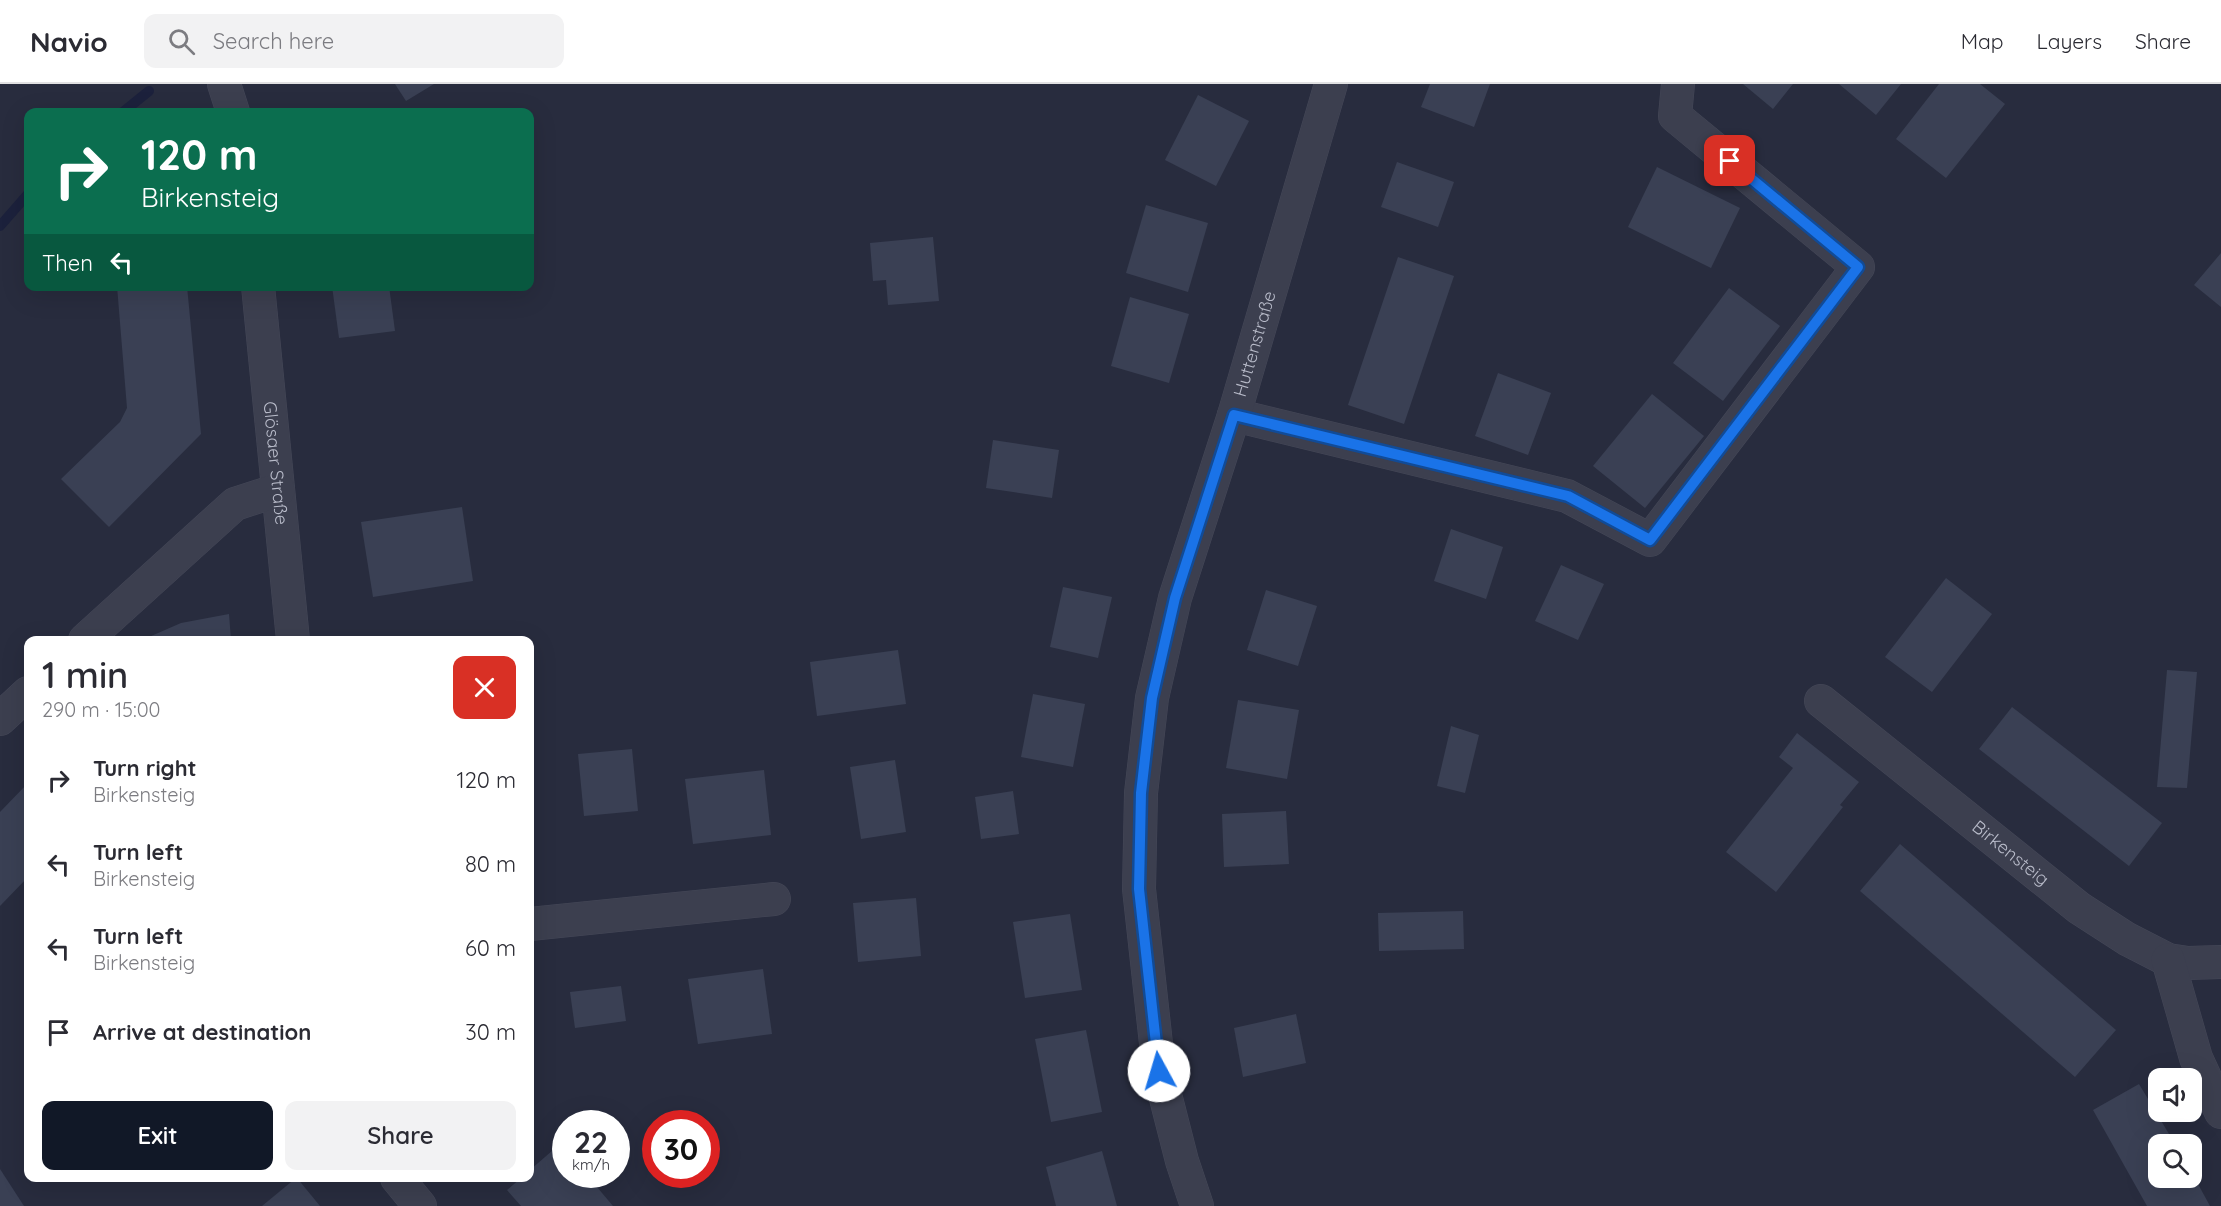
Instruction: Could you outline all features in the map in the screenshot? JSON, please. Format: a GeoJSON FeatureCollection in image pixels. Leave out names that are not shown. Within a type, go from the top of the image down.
{"type":"FeatureCollection","features":[{"type":"Feature","properties":{"kind":"street"},"geometry":{"type":"LineString","coordinates":[[224,84],[232,108]]}},
{"type":"Feature","properties":{"kind":"street","name":"Huttenstraße"},"geometry":{"type":"LineString","coordinates":[[1197,1206],[1182,1161],[1159,1071],[1139,889],[1141,793],[1152,698],[1175,598],[1234,415],[1331,84]]}},
{"type":"Feature","properties":{"kind":"street"},"geometry":{"type":"LineString","coordinates":[[1234,415],[1568,496],[1650,540],[1858,267],[1675,116],[1678,84]]}},
{"type":"Feature","properties":{"kind":"street","name":"Glösaer Straße"},"geometry":{"type":"LineString","coordinates":[[258,291],[293,636]]}},
{"type":"Feature","properties":{"kind":"street"},"geometry":{"type":"LineString","coordinates":[[90,636],[236,504],[278,490]]}},
{"type":"Feature","properties":{"kind":"street"},"geometry":{"type":"LineString","coordinates":[[0,719],[24,697]]}},
{"type":"Feature","properties":{"kind":"street","name":"Birkensteig"},"geometry":{"type":"LineString","coordinates":[[1821,701],[2079,908],[2127,939],[2168,960],[2188,963],[2221,962]]}},
{"type":"Feature","properties":{"kind":"street"},"geometry":{"type":"LineString","coordinates":[[534,924],[774,899]]}},
{"type":"Feature","properties":{"kind":"street"},"geometry":{"type":"LineString","coordinates":[[2168,960],[2196,1058],[2221,1112]]}},
{"type":"Feature","properties":{"kind":"street"},"geometry":{"type":"LineString","coordinates":[[400,1182],[420,1206]]}},
{"type":"Feature","properties":{"kind":"building"},"geometry":{"type":"Polygon","coordinates":[[[395,84],[434,84],[406,101],[395,84]]]}},
{"type":"Feature","properties":{"kind":"building"},"geometry":{"type":"Polygon","coordinates":[[[1430,84],[1490,84],[1474,127],[1421,107],[1430,84]]]}},
{"type":"Feature","properties":{"kind":"building"},"geometry":{"type":"Polygon","coordinates":[[[1743,84],[1793,84],[1773,109],[1743,84]]]}},
{"type":"Feature","properties":{"kind":"building"},"geometry":{"type":"Polygon","coordinates":[[[1839,84],[1901,84],[1876,115],[1839,84]]]}},
{"type":"Feature","properties":{"kind":"building"},"geometry":{"type":"Polygon","coordinates":[[[1939,84],[1980,84],[2005,104],[1946,178],[1896,139],[1939,84]]]}},
{"type":"Feature","properties":{"kind":"building"},"geometry":{"type":"Polygon","coordinates":[[[1198,95],[1249,121],[1216,186],[1165,160],[1198,95]]]}},
{"type":"Feature","properties":{"kind":"building"},"geometry":{"type":"Polygon","coordinates":[[[1397,162],[1454,182],[1438,227],[1381,207],[1397,162]]]}},
{"type":"Feature","properties":{"kind":"building"},"geometry":{"type":"Polygon","coordinates":[[[1657,167],[1740,208],[1711,268],[1628,227],[1657,167]]]}},
{"type":"Feature","properties":{"kind":"building"},"geometry":{"type":"Polygon","coordinates":[[[1146,205],[1208,223],[1188,292],[1126,273],[1146,205]]]}},
{"type":"Feature","properties":{"kind":"building"},"geometry":{"type":"Polygon","coordinates":[[[933,237],[939,301],[888,305],[886,280],[873,281],[870,243],[933,237]]]}},
{"type":"Feature","properties":{"kind":"building"},"geometry":{"type":"Polygon","coordinates":[[[2221,253],[2221,307],[2194,285],[2221,253]]]}},
{"type":"Feature","properties":{"kind":"building"},"geometry":{"type":"Polygon","coordinates":[[[1398,257],[1454,276],[1404,424],[1348,405],[1398,257]]]}},
{"type":"Feature","properties":{"kind":"building"},"geometry":{"type":"Polygon","coordinates":[[[1729,288],[1780,326],[1723,401],[1673,363],[1729,288]]]}},
{"type":"Feature","properties":{"kind":"building"},"geometry":{"type":"Polygon","coordinates":[[[117,291],[187,291],[201,434],[109,527],[61,479],[120,422],[127,408],[117,291]]]}},
{"type":"Feature","properties":{"kind":"building"},"geometry":{"type":"Polygon","coordinates":[[[333,291],[390,291],[395,331],[339,338],[333,291]]]}},
{"type":"Feature","properties":{"kind":"building"},"geometry":{"type":"Polygon","coordinates":[[[1130,297],[1189,314],[1169,383],[1111,366],[1130,297]]]}},
{"type":"Feature","properties":{"kind":"building"},"geometry":{"type":"Polygon","coordinates":[[[1498,373],[1551,393],[1528,455],[1475,436],[1498,373]]]}},
{"type":"Feature","properties":{"kind":"building"},"geometry":{"type":"Polygon","coordinates":[[[1652,394],[1704,436],[1645,508],[1593,466],[1652,394]]]}},
{"type":"Feature","properties":{"kind":"building"},"geometry":{"type":"Polygon","coordinates":[[[993,440],[1059,450],[1052,498],[986,488],[993,440]]]}},
{"type":"Feature","properties":{"kind":"building"},"geometry":{"type":"Polygon","coordinates":[[[462,507],[473,581],[373,597],[361,522],[462,507]]]}},
{"type":"Feature","properties":{"kind":"building"},"geometry":{"type":"Polygon","coordinates":[[[1451,529],[1503,547],[1486,599],[1434,581],[1451,529]]]}},
{"type":"Feature","properties":{"kind":"building"},"geometry":{"type":"Polygon","coordinates":[[[1561,565],[1604,584],[1578,640],[1535,621],[1561,565]]]}},
{"type":"Feature","properties":{"kind":"building"},"geometry":{"type":"Polygon","coordinates":[[[1946,578],[1992,614],[1932,692],[1885,657],[1946,578]]]}},
{"type":"Feature","properties":{"kind":"building"},"geometry":{"type":"Polygon","coordinates":[[[1063,587],[1112,597],[1098,658],[1050,647],[1063,587]]]}},
{"type":"Feature","properties":{"kind":"building"},"geometry":{"type":"Polygon","coordinates":[[[1266,590],[1317,606],[1298,666],[1247,650],[1266,590]]]}},
{"type":"Feature","properties":{"kind":"building"},"geometry":{"type":"Polygon","coordinates":[[[229,614],[231,636],[151,636],[181,623],[229,614]]]}},
{"type":"Feature","properties":{"kind":"building"},"geometry":{"type":"Polygon","coordinates":[[[898,650],[906,704],[817,716],[810,662],[898,650]]]}},
{"type":"Feature","properties":{"kind":"building"},"geometry":{"type":"Polygon","coordinates":[[[2167,670],[2197,672],[2187,788],[2157,787],[2167,670]]]}},
{"type":"Feature","properties":{"kind":"building"},"geometry":{"type":"Polygon","coordinates":[[[1033,694],[1085,704],[1073,767],[1021,757],[1033,694]]]}},
{"type":"Feature","properties":{"kind":"building"},"geometry":{"type":"Polygon","coordinates":[[[1238,700],[1299,710],[1287,779],[1226,768],[1238,700]]]}},
{"type":"Feature","properties":{"kind":"building"},"geometry":{"type":"Polygon","coordinates":[[[2012,707],[2162,823],[2129,866],[1979,749],[2012,707]]]}},
{"type":"Feature","properties":{"kind":"building"},"geometry":{"type":"Polygon","coordinates":[[[1451,726],[1479,735],[1465,793],[1437,786],[1451,726]]]}},
{"type":"Feature","properties":{"kind":"building"},"geometry":{"type":"Polygon","coordinates":[[[1797,733],[1859,782],[1840,805],[1843,807],[1776,892],[1726,852],[1793,768],[1779,757],[1797,733]]]}},
{"type":"Feature","properties":{"kind":"building"},"geometry":{"type":"Polygon","coordinates":[[[632,749],[638,811],[584,816],[578,754],[632,749]]]}},
{"type":"Feature","properties":{"kind":"building"},"geometry":{"type":"Polygon","coordinates":[[[895,760],[906,832],[861,839],[850,767],[895,760]]]}},
{"type":"Feature","properties":{"kind":"building"},"geometry":{"type":"Polygon","coordinates":[[[764,770],[771,835],[693,844],[685,779],[764,770]]]}},
{"type":"Feature","properties":{"kind":"building"},"geometry":{"type":"Polygon","coordinates":[[[24,787],[24,881],[0,906],[0,812],[24,787]]]}},
{"type":"Feature","properties":{"kind":"building"},"geometry":{"type":"Polygon","coordinates":[[[1013,791],[1019,834],[981,839],[975,797],[1013,791]]]}},
{"type":"Feature","properties":{"kind":"building"},"geometry":{"type":"Polygon","coordinates":[[[1286,811],[1289,864],[1224,867],[1222,814],[1286,811]]]}},
{"type":"Feature","properties":{"kind":"building"},"geometry":{"type":"Polygon","coordinates":[[[1900,844],[2116,1030],[2075,1077],[1860,891],[1900,844]]]}},
{"type":"Feature","properties":{"kind":"building"},"geometry":{"type":"Polygon","coordinates":[[[916,898],[921,956],[858,962],[853,903],[916,898]]]}},
{"type":"Feature","properties":{"kind":"building"},"geometry":{"type":"Polygon","coordinates":[[[1463,911],[1464,949],[1379,951],[1378,913],[1463,911]]]}},
{"type":"Feature","properties":{"kind":"building"},"geometry":{"type":"Polygon","coordinates":[[[1070,914],[1082,990],[1025,998],[1013,922],[1070,914]]]}},
{"type":"Feature","properties":{"kind":"building"},"geometry":{"type":"Polygon","coordinates":[[[763,969],[772,1034],[698,1044],[688,979],[763,969]]]}},
{"type":"Feature","properties":{"kind":"building"},"geometry":{"type":"Polygon","coordinates":[[[621,986],[626,1021],[575,1028],[570,992],[621,986]]]}},
{"type":"Feature","properties":{"kind":"building"},"geometry":{"type":"Polygon","coordinates":[[[1296,1014],[1306,1063],[1243,1077],[1234,1028],[1296,1014]]]}},
{"type":"Feature","properties":{"kind":"building"},"geometry":{"type":"Polygon","coordinates":[[[1086,1030],[1102,1112],[1051,1122],[1035,1039],[1086,1030]]]}},
{"type":"Feature","properties":{"kind":"building"},"geometry":{"type":"Polygon","coordinates":[[[2139,1084],[2148,1099],[2148,1122],[2162,1122],[2169,1134],[2148,1134],[2148,1188],[2200,1188],[2210,1206],[2147,1206],[2093,1110],[2139,1084]]]}},
{"type":"Feature","properties":{"kind":"building"},"geometry":{"type":"Polygon","coordinates":[[[552,1151],[552,1188],[598,1188],[613,1206],[521,1206],[507,1190],[516,1182],[534,1182],[534,1167],[552,1151]]]}},
{"type":"Feature","properties":{"kind":"building"},"geometry":{"type":"Polygon","coordinates":[[[1102,1151],[1117,1206],[1056,1206],[1046,1167],[1102,1151]]]}},
{"type":"Feature","properties":{"kind":"building"},"geometry":{"type":"Polygon","coordinates":[[[0,1169],[24,1206],[0,1206],[0,1169]]]}},
{"type":"Feature","properties":{"kind":"building"},"geometry":{"type":"Polygon","coordinates":[[[291,1182],[300,1182],[320,1206],[262,1206],[291,1182]]]}},
{"type":"Feature","properties":{"kind":"waterway"},"geometry":{"type":"LineString","coordinates":[[128,108],[149,91]]}},
{"type":"Feature","properties":{"kind":"waterway"},"geometry":{"type":"LineString","coordinates":[[0,226],[24,199]]}},
{"type":"Feature","properties":{"kind":"route"},"geometry":{"type":"LineString","coordinates":[[1159,1071],[1139,889],[1141,793],[1152,698],[1175,598],[1234,415],[1568,496],[1650,540],[1858,267],[1730,161]]}}]}
